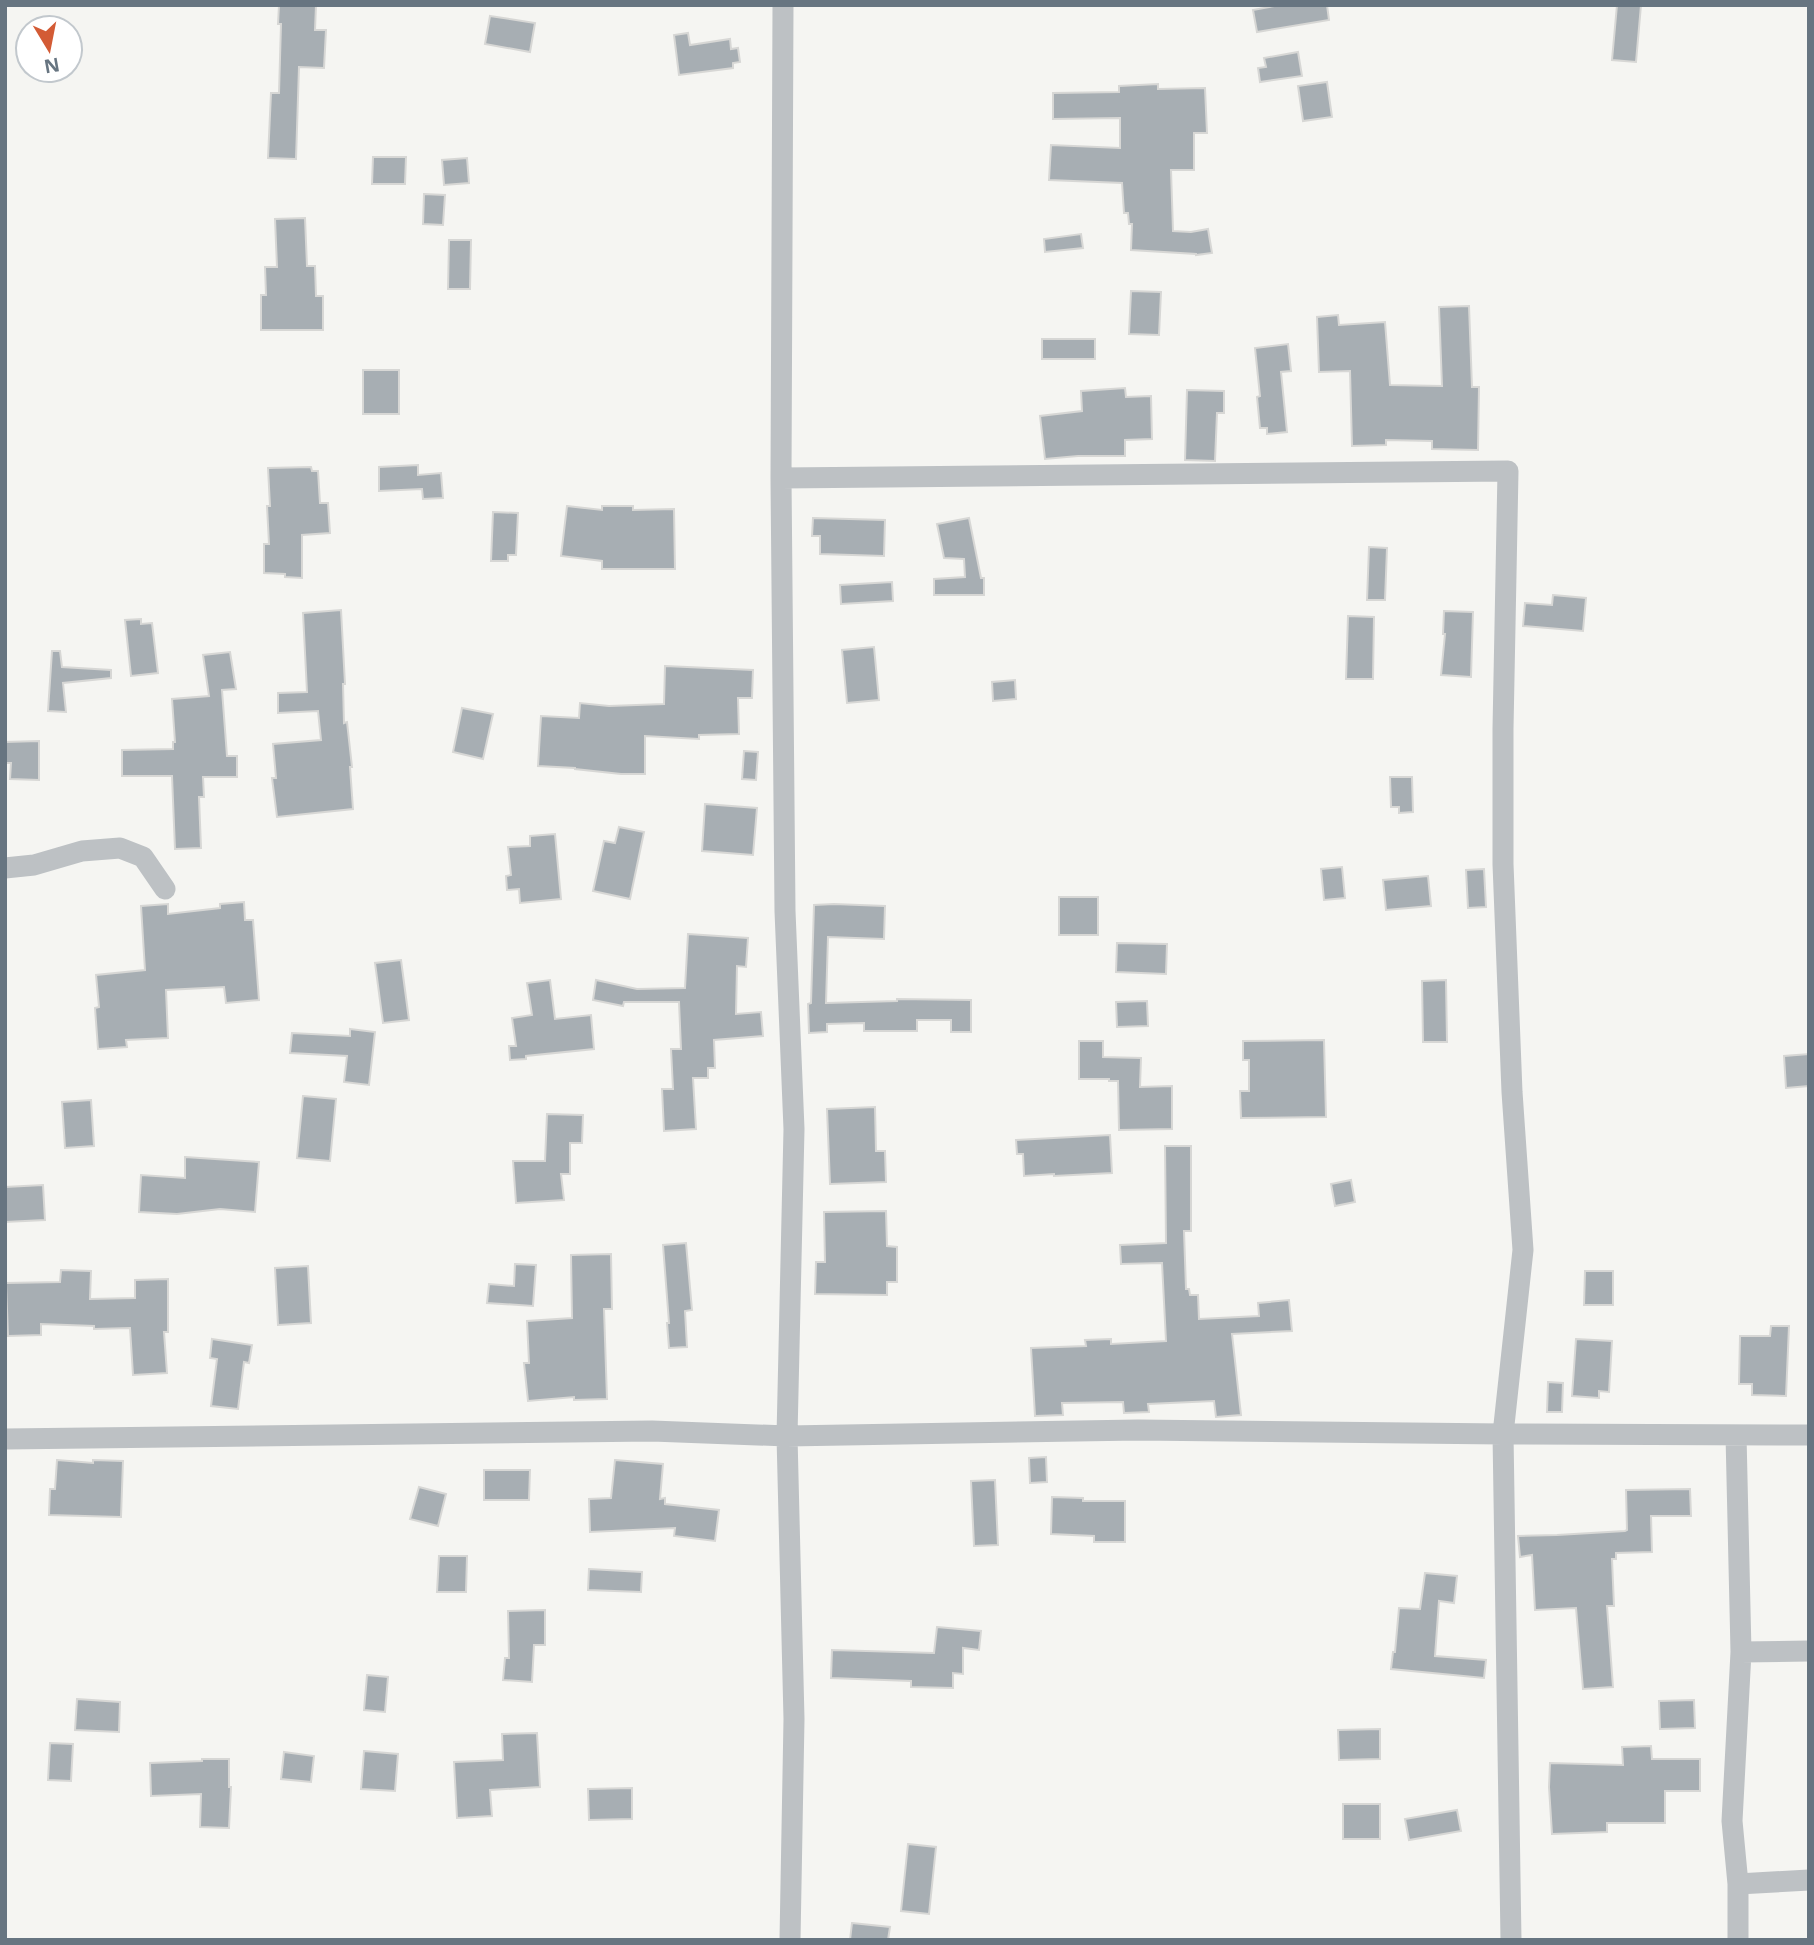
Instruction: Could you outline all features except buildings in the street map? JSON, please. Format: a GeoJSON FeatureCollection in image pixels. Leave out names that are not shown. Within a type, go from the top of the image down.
{"type":"FeatureCollection","features":[{"type":"Feature","properties":{"kind":"street"},"geometry":{"type":"LineString","coordinates":[[783,5],[781,478],[785,911],[794,1129],[787,1436],[794,1719],[790,1940]]}},
{"type":"Feature","properties":{"kind":"street"},"geometry":{"type":"LineString","coordinates":[[781,478],[1508,471],[1503,864],[1512,1091],[1523,1250],[1503,1434],[1511,1940]]}},
{"type":"Feature","properties":{"kind":"street"},"geometry":{"type":"LineString","coordinates":[[5,868],[34,866],[82,851],[120,848],[143,857],[165,889]]}},
{"type":"Feature","properties":{"kind":"street"},"geometry":{"type":"LineString","coordinates":[[5,1439],[652,1431],[787,1436],[1138,1430],[1809,1435]]}},
{"type":"Feature","properties":{"kind":"street"},"geometry":{"type":"LineString","coordinates":[[1736,1435],[1741,1651],[1732,1821],[1738,1884],[1738,1940]]}},
{"type":"Feature","properties":{"kind":"street"},"geometry":{"type":"LineString","coordinates":[[1741,1651],[1809,1651]]}},
{"type":"Feature","properties":{"kind":"street"},"geometry":{"type":"LineString","coordinates":[[1738,1884],[1809,1880]]}}]}
